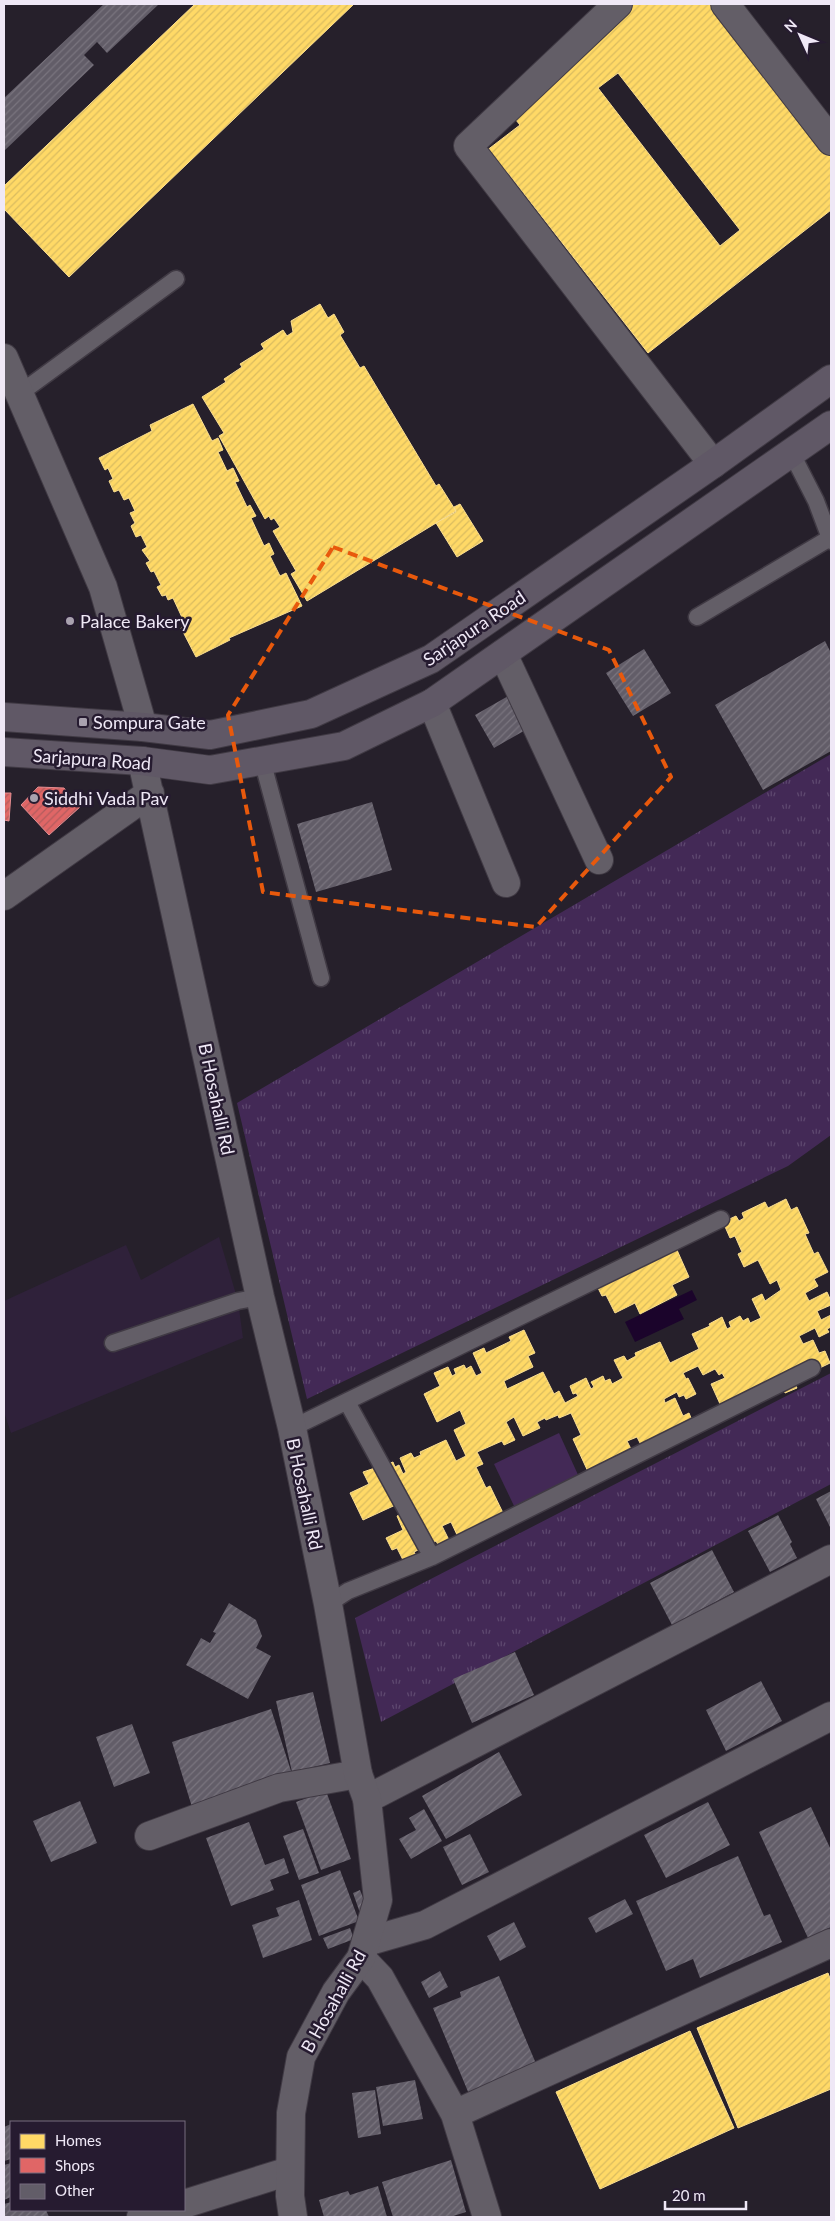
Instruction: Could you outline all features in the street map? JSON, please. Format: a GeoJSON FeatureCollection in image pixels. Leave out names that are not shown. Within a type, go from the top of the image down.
{"type":"FeatureCollection","features":[{"type":"Feature","properties":{"kind":"main road","name":"Sarjapura Road"},"geometry":{"type":"LineString","coordinates":[[4,717],[143,727],[210,735],[311,714],[431,659],[713,464],[831,379]]}},
{"type":"Feature","properties":{"kind":"main road","name":"Sarjapura Road"},"geometry":{"type":"LineString","coordinates":[[4,752],[142,761],[210,770],[344,746],[432,703],[831,425]]}},
{"type":"Feature","properties":{"kind":"street"},"geometry":{"type":"LineString","coordinates":[[618,4],[468,146],[713,464]]}},
{"type":"Feature","properties":{"kind":"street"},"geometry":{"type":"LineString","coordinates":[[725,4],[831,141]]}},
{"type":"Feature","properties":{"kind":"street"},"geometry":{"type":"LineString","coordinates":[[4,358],[103,586],[143,727]]}},
{"type":"Feature","properties":{"kind":"street"},"geometry":{"type":"LineString","coordinates":[[503,654],[599,860]]}},
{"type":"Feature","properties":{"kind":"street"},"geometry":{"type":"LineString","coordinates":[[432,703],[506,883]]}},
{"type":"Feature","properties":{"kind":"street","name":"B Hosahalli Rd"},"geometry":{"type":"LineString","coordinates":[[142,761],[260,1297],[292,1428],[328,1604],[358,1774],[367,1798],[378,1900],[363,1950],[336,1992],[301,2057],[291,2113],[289,2171],[293,2217]]}},
{"type":"Feature","properties":{"kind":"street"},"geometry":{"type":"LineString","coordinates":[[4,896],[150,792]]}},
{"type":"Feature","properties":{"kind":"street"},"geometry":{"type":"LineString","coordinates":[[367,1798],[831,1559]]}},
{"type":"Feature","properties":{"kind":"street"},"geometry":{"type":"LineString","coordinates":[[487,2217],[455,2114],[363,1950],[425,1925],[831,1716]]}},
{"type":"Feature","properties":{"kind":"street"},"geometry":{"type":"LineString","coordinates":[[149,1836],[279,1788],[358,1774]]}},
{"type":"Feature","properties":{"kind":"street"},"geometry":{"type":"LineString","coordinates":[[455,2114],[831,1943]]}},
{"type":"Feature","properties":{"kind":"street"},"geometry":{"type":"LineString","coordinates":[[185,2204],[289,2171]]}},
{"type":"Feature","properties":{"kind":"street"},"geometry":{"type":"LineString","coordinates":[[141,2217],[162,2211]]}},
{"type":"Feature","properties":{"kind":"lane"},"geometry":{"type":"LineString","coordinates":[[19,394],[176,279]]}},
{"type":"Feature","properties":{"kind":"lane"},"geometry":{"type":"LineString","coordinates":[[697,617],[831,540],[816,500],[792,454]]}},
{"type":"Feature","properties":{"kind":"lane"},"geometry":{"type":"LineString","coordinates":[[262,760],[321,978]]}},
{"type":"Feature","properties":{"kind":"lane"},"geometry":{"type":"LineString","coordinates":[[292,1428],[721,1219]]}},
{"type":"Feature","properties":{"kind":"lane"},"geometry":{"type":"LineString","coordinates":[[113,1342],[238,1301],[260,1297]]}},
{"type":"Feature","properties":{"kind":"lane"},"geometry":{"type":"LineString","coordinates":[[328,1604],[348,1591],[432,1557],[812,1368]]}},
{"type":"Feature","properties":{"kind":"lane"},"geometry":{"type":"LineString","coordinates":[[347,1402],[432,1557]]}},
{"type":"Feature","properties":{"kind":"highlighted area"},"geometry":{"type":"Polygon","coordinates":[[[333,547],[609,650],[671,777],[536,927],[263,892],[228,715],[333,547]]]}},
{"type":"Feature","properties":{"kind":"shaded area"},"geometry":{"type":"Polygon","coordinates":[[[219,1237],[238,1301],[243,1338],[11,1433],[4,1412],[4,1301],[126,1245],[141,1280],[219,1237]]]}},
{"type":"Feature","properties":{"kind":"shaded area"},"geometry":{"type":"Polygon","coordinates":[[[692,1290],[697,1300],[679,1309],[684,1319],[635,1342],[625,1322],[692,1290]]]}},
{"type":"Feature","properties":{"kind":"green space"},"geometry":{"type":"Polygon","coordinates":[[[831,754],[831,1135],[788,1166],[307,1399],[237,1103],[831,754]]]}},
{"type":"Feature","properties":{"kind":"green space"},"geometry":{"type":"Polygon","coordinates":[[[831,1373],[831,1484],[381,1722],[355,1618],[831,1373]]]}},
{"type":"Feature","properties":{"kind":"green space"},"geometry":{"type":"Polygon","coordinates":[[[559,1433],[579,1477],[515,1508],[494,1464],[559,1433]]]}},
{"type":"Feature","properties":{"kind":"building: Homes"},"geometry":{"type":"Polygon","coordinates":[[[195,4],[354,4],[69,277],[4,209],[4,186],[195,4]]]}},
{"type":"Feature","properties":{"kind":"building: Homes"},"geometry":{"type":"Polygon","coordinates":[[[630,4],[714,4],[831,150],[831,210],[648,353],[507,172],[504,174],[486,151],[520,125],[511,114],[557,81],[554,77],[630,4]],[[618,73],[598,88],[720,246],[740,230],[618,73]]]}},
{"type":"Feature","properties":{"kind":"building: Homes"},"geometry":{"type":"Polygon","coordinates":[[[320,304],[328,318],[334,314],[344,332],[340,335],[360,368],[364,366],[436,486],[439,484],[456,511],[307,601],[291,574],[296,571],[273,531],[280,527],[274,518],[271,520],[269,516],[265,519],[219,436],[224,433],[202,397],[226,382],[224,379],[242,367],[240,364],[264,349],[261,344],[283,330],[287,336],[293,332],[291,321],[320,304]]]}},
{"type":"Feature","properties":{"kind":"building: Homes"},"geometry":{"type":"Polygon","coordinates":[[[193,404],[212,441],[218,438],[223,450],[218,452],[227,471],[233,468],[239,481],[235,482],[247,507],[250,505],[256,516],[251,518],[264,546],[269,543],[274,554],[270,556],[280,576],[286,573],[302,606],[229,638],[230,640],[196,657],[181,628],[186,626],[173,598],[168,600],[166,595],[162,596],[157,587],[161,585],[154,571],[151,572],[146,563],[150,561],[142,550],[147,547],[141,535],[136,537],[131,526],[135,523],[130,513],[135,511],[129,498],[124,500],[119,490],[114,492],[109,481],[113,479],[108,468],[105,470],[99,458],[152,431],[150,425],[193,404]]]}},
{"type":"Feature","properties":{"kind":"building: Homes"},"geometry":{"type":"Polygon","coordinates":[[[460,504],[483,541],[457,557],[436,523],[456,512],[454,507],[460,504]]]}},
{"type":"Feature","properties":{"kind":"building: Homes"},"geometry":{"type":"Polygon","coordinates":[[[786,1199],[791,1210],[797,1207],[809,1233],[805,1234],[814,1254],[818,1252],[828,1272],[814,1279],[818,1286],[805,1293],[809,1301],[827,1292],[831,1301],[831,1305],[817,1311],[821,1320],[831,1315],[831,1327],[827,1329],[829,1332],[819,1337],[815,1328],[799,1336],[803,1344],[813,1340],[819,1353],[825,1351],[830,1363],[793,1381],[797,1388],[785,1393],[782,1386],[725,1415],[711,1384],[725,1378],[722,1373],[719,1375],[715,1369],[703,1375],[698,1366],[683,1373],[686,1379],[688,1378],[696,1394],[686,1399],[684,1395],[679,1397],[677,1392],[664,1399],[665,1403],[675,1398],[683,1416],[689,1413],[694,1425],[644,1451],[637,1437],[627,1441],[634,1455],[590,1476],[573,1439],[581,1435],[571,1413],[559,1418],[558,1415],[546,1420],[545,1418],[537,1422],[540,1428],[523,1436],[514,1417],[506,1422],[515,1440],[504,1445],[502,1441],[477,1452],[483,1464],[476,1467],[486,1488],[490,1486],[504,1515],[459,1539],[451,1522],[442,1526],[452,1546],[441,1550],[436,1541],[414,1552],[418,1559],[405,1564],[397,1548],[392,1550],[386,1538],[403,1530],[397,1516],[407,1511],[402,1502],[363,1520],[350,1493],[369,1484],[363,1472],[393,1462],[395,1467],[399,1465],[403,1474],[406,1472],[400,1458],[411,1453],[414,1458],[421,1455],[420,1452],[446,1440],[456,1461],[466,1456],[454,1430],[466,1424],[460,1410],[437,1422],[424,1394],[440,1386],[434,1373],[448,1367],[452,1376],[456,1374],[454,1369],[464,1365],[466,1369],[471,1366],[476,1376],[482,1373],[473,1353],[484,1348],[486,1353],[511,1341],[509,1337],[524,1330],[535,1353],[528,1356],[533,1367],[504,1381],[507,1389],[543,1372],[554,1394],[559,1391],[565,1403],[578,1396],[576,1393],[573,1394],[570,1386],[586,1378],[591,1389],[594,1387],[591,1382],[603,1376],[605,1381],[610,1379],[612,1384],[623,1378],[614,1360],[624,1356],[627,1361],[636,1356],[635,1353],[660,1342],[670,1363],[699,1349],[692,1334],[710,1326],[709,1324],[722,1317],[727,1329],[731,1327],[729,1322],[740,1316],[743,1321],[748,1318],[750,1323],[761,1318],[752,1299],[762,1294],[765,1301],[781,1290],[777,1280],[770,1284],[758,1260],[744,1267],[738,1254],[742,1252],[735,1236],[730,1238],[723,1222],[736,1216],[739,1221],[744,1218],[742,1213],[765,1202],[768,1208],[786,1199]]]}},
{"type":"Feature","properties":{"kind":"building: Homes"},"geometry":{"type":"Polygon","coordinates":[[[677,1250],[689,1277],[672,1285],[677,1295],[640,1314],[635,1303],[615,1313],[606,1295],[602,1296],[598,1288],[677,1250]]]}},
{"type":"Feature","properties":{"kind":"building: Homes"},"geometry":{"type":"Polygon","coordinates":[[[828,1973],[831,1981],[831,2089],[738,2128],[697,2028],[828,1973]]]}},
{"type":"Feature","properties":{"kind":"building: Homes"},"geometry":{"type":"Polygon","coordinates":[[[690,2031],[734,2128],[600,2189],[556,2092],[690,2031]]]}},
{"type":"Feature","properties":{"kind":"building: Shops"},"geometry":{"type":"Polygon","coordinates":[[[38,787],[64,788],[80,807],[49,835],[21,805],[38,787]]]}},
{"type":"Feature","properties":{"kind":"building: Shops"},"geometry":{"type":"Polygon","coordinates":[[[4,793],[11,793],[9,821],[4,820],[4,793]]]}},
{"type":"Feature","properties":{"kind":"building: Other"},"geometry":{"type":"Polygon","coordinates":[[[104,4],[159,4],[107,53],[97,42],[84,55],[94,65],[4,151],[4,98],[104,4]]]}},
{"type":"Feature","properties":{"kind":"building: Other"},"geometry":{"type":"Polygon","coordinates":[[[825,641],[831,653],[831,751],[763,790],[715,705],[825,641]]]}},
{"type":"Feature","properties":{"kind":"building: Other"},"geometry":{"type":"Polygon","coordinates":[[[644,649],[671,693],[633,716],[606,673],[644,649]]]}},
{"type":"Feature","properties":{"kind":"building: Other"},"geometry":{"type":"Polygon","coordinates":[[[510,695],[529,728],[494,748],[475,715],[510,695]]]}},
{"type":"Feature","properties":{"kind":"building: Other"},"geometry":{"type":"Polygon","coordinates":[[[372,802],[392,870],[316,892],[297,824],[372,802]]]}},
{"type":"Feature","properties":{"kind":"building: Other"},"geometry":{"type":"Polygon","coordinates":[[[831,1491],[831,1529],[816,1499],[831,1491]]]}},
{"type":"Feature","properties":{"kind":"building: Other"},"geometry":{"type":"Polygon","coordinates":[[[778,1515],[792,1542],[790,1544],[797,1558],[770,1572],[748,1531],[778,1515]]]}},
{"type":"Feature","properties":{"kind":"building: Other"},"geometry":{"type":"Polygon","coordinates":[[[712,1550],[734,1592],[672,1625],[650,1583],[712,1550]]]}},
{"type":"Feature","properties":{"kind":"building: Other"},"geometry":{"type":"Polygon","coordinates":[[[229,1603],[256,1620],[262,1636],[256,1648],[271,1656],[248,1699],[186,1665],[201,1638],[210,1643],[216,1633],[213,1632],[229,1603]]]}},
{"type":"Feature","properties":{"kind":"building: Other"},"geometry":{"type":"Polygon","coordinates":[[[515,1652],[534,1695],[472,1723],[453,1679],[515,1652]]]}},
{"type":"Feature","properties":{"kind":"building: Other"},"geometry":{"type":"Polygon","coordinates":[[[761,1681],[782,1721],[726,1751],[706,1710],[761,1681]]]}},
{"type":"Feature","properties":{"kind":"building: Other"},"geometry":{"type":"Polygon","coordinates":[[[313,1692],[330,1763],[292,1772],[276,1701],[313,1692]]]}},
{"type":"Feature","properties":{"kind":"building: Other"},"geometry":{"type":"Polygon","coordinates":[[[271,1709],[292,1774],[192,1807],[172,1742],[271,1709]]]}},
{"type":"Feature","properties":{"kind":"building: Other"},"geometry":{"type":"Polygon","coordinates":[[[132,1724],[150,1773],[114,1787],[96,1737],[132,1724]]]}},
{"type":"Feature","properties":{"kind":"building: Other"},"geometry":{"type":"Polygon","coordinates":[[[499,1752],[522,1795],[446,1839],[422,1796],[499,1752]]]}},
{"type":"Feature","properties":{"kind":"building: Other"},"geometry":{"type":"Polygon","coordinates":[[[326,1791],[351,1859],[321,1870],[296,1802],[326,1791]]]}},
{"type":"Feature","properties":{"kind":"building: Other"},"geometry":{"type":"Polygon","coordinates":[[[80,1801],[97,1843],[51,1862],[33,1821],[80,1801]]]}},
{"type":"Feature","properties":{"kind":"building: Other"},"geometry":{"type":"Polygon","coordinates":[[[708,1802],[730,1845],[666,1878],[644,1835],[708,1802]]]}},
{"type":"Feature","properties":{"kind":"building: Other"},"geometry":{"type":"Polygon","coordinates":[[[811,1807],[831,1850],[831,1927],[808,1938],[759,1832],[811,1807]]]}},
{"type":"Feature","properties":{"kind":"building: Other"},"geometry":{"type":"Polygon","coordinates":[[[424,1809],[442,1841],[411,1859],[399,1839],[416,1830],[409,1818],[424,1809]]]}},
{"type":"Feature","properties":{"kind":"building: Other"},"geometry":{"type":"Polygon","coordinates":[[[249,1822],[265,1865],[284,1858],[289,1873],[270,1880],[274,1890],[231,1906],[206,1838],[249,1822]]]}},
{"type":"Feature","properties":{"kind":"building: Other"},"geometry":{"type":"Polygon","coordinates":[[[303,1829],[319,1873],[299,1880],[283,1836],[303,1829]]]}},
{"type":"Feature","properties":{"kind":"building: Other"},"geometry":{"type":"Polygon","coordinates":[[[470,1834],[489,1872],[462,1885],[443,1847],[470,1834]]]}},
{"type":"Feature","properties":{"kind":"building: Other"},"geometry":{"type":"Polygon","coordinates":[[[738,1856],[764,1916],[770,1914],[782,1942],[700,1978],[693,1959],[666,1971],[636,1901],[738,1856]]]}},
{"type":"Feature","properties":{"kind":"building: Other"},"geometry":{"type":"Polygon","coordinates":[[[340,1870],[359,1921],[319,1936],[301,1885],[340,1870]]]}},
{"type":"Feature","properties":{"kind":"building: Other"},"geometry":{"type":"Polygon","coordinates":[[[360,1890],[368,1910],[360,1913],[353,1893],[360,1890]]]}},
{"type":"Feature","properties":{"kind":"building: Other"},"geometry":{"type":"Polygon","coordinates":[[[625,1899],[633,1914],[596,1933],[588,1918],[625,1899]]]}},
{"type":"Feature","properties":{"kind":"building: Other"},"geometry":{"type":"Polygon","coordinates":[[[299,1900],[312,1940],[263,1958],[252,1925],[279,1916],[276,1908],[299,1900]]]}},
{"type":"Feature","properties":{"kind":"building: Other"},"geometry":{"type":"Polygon","coordinates":[[[514,1922],[526,1947],[500,1961],[487,1936],[514,1922]]]}},
{"type":"Feature","properties":{"kind":"building: Other"},"geometry":{"type":"Polygon","coordinates":[[[350,1928],[354,1939],[328,1949],[323,1938],[350,1928]]]}},
{"type":"Feature","properties":{"kind":"building: Other"},"geometry":{"type":"Polygon","coordinates":[[[440,1971],[448,1987],[429,1998],[421,1982],[440,1971]]]}},
{"type":"Feature","properties":{"kind":"building: Other"},"geometry":{"type":"Polygon","coordinates":[[[499,1976],[537,2066],[469,2094],[433,2008],[461,1997],[460,1992],[499,1976]]]}},
{"type":"Feature","properties":{"kind":"building: Other"},"geometry":{"type":"Polygon","coordinates":[[[415,2080],[423,2119],[383,2126],[376,2087],[415,2080]]]}},
{"type":"Feature","properties":{"kind":"building: Other"},"geometry":{"type":"Polygon","coordinates":[[[375,2090],[381,2134],[358,2138],[352,2093],[375,2090]]]}},
{"type":"Feature","properties":{"kind":"building: Other"},"geometry":{"type":"Polygon","coordinates":[[[10,2124],[10,2159],[4,2161],[4,2127],[10,2124]]]}},
{"type":"Feature","properties":{"kind":"building: Other"},"geometry":{"type":"Polygon","coordinates":[[[451,2160],[466,2212],[450,2217],[393,2217],[382,2182],[451,2160]]]}},
{"type":"Feature","properties":{"kind":"building: Other"},"geometry":{"type":"Polygon","coordinates":[[[10,2163],[10,2197],[4,2200],[4,2165],[10,2163]]]}},
{"type":"Feature","properties":{"kind":"building: Other"},"geometry":{"type":"Polygon","coordinates":[[[378,2186],[387,2217],[324,2217],[319,2200],[348,2191],[350,2195],[378,2186]]]}},
{"type":"Feature","properties":{"kind":"building: Other"},"geometry":{"type":"Polygon","coordinates":[[[10,2202],[10,2211],[46,2211],[49,2217],[4,2217],[4,2204],[10,2202]]]}},
{"type":"Feature","properties":{"kind":"place","name":"Palace Bakery"},"geometry":{"type":"Point","coordinates":[70,621]}},
{"type":"Feature","properties":{"kind":"place","name":"Sompura Gate"},"geometry":{"type":"Point","coordinates":[83,722]}},
{"type":"Feature","properties":{"kind":"place","name":"Siddhi Vada Pav"},"geometry":{"type":"Point","coordinates":[34,798]}}]}
